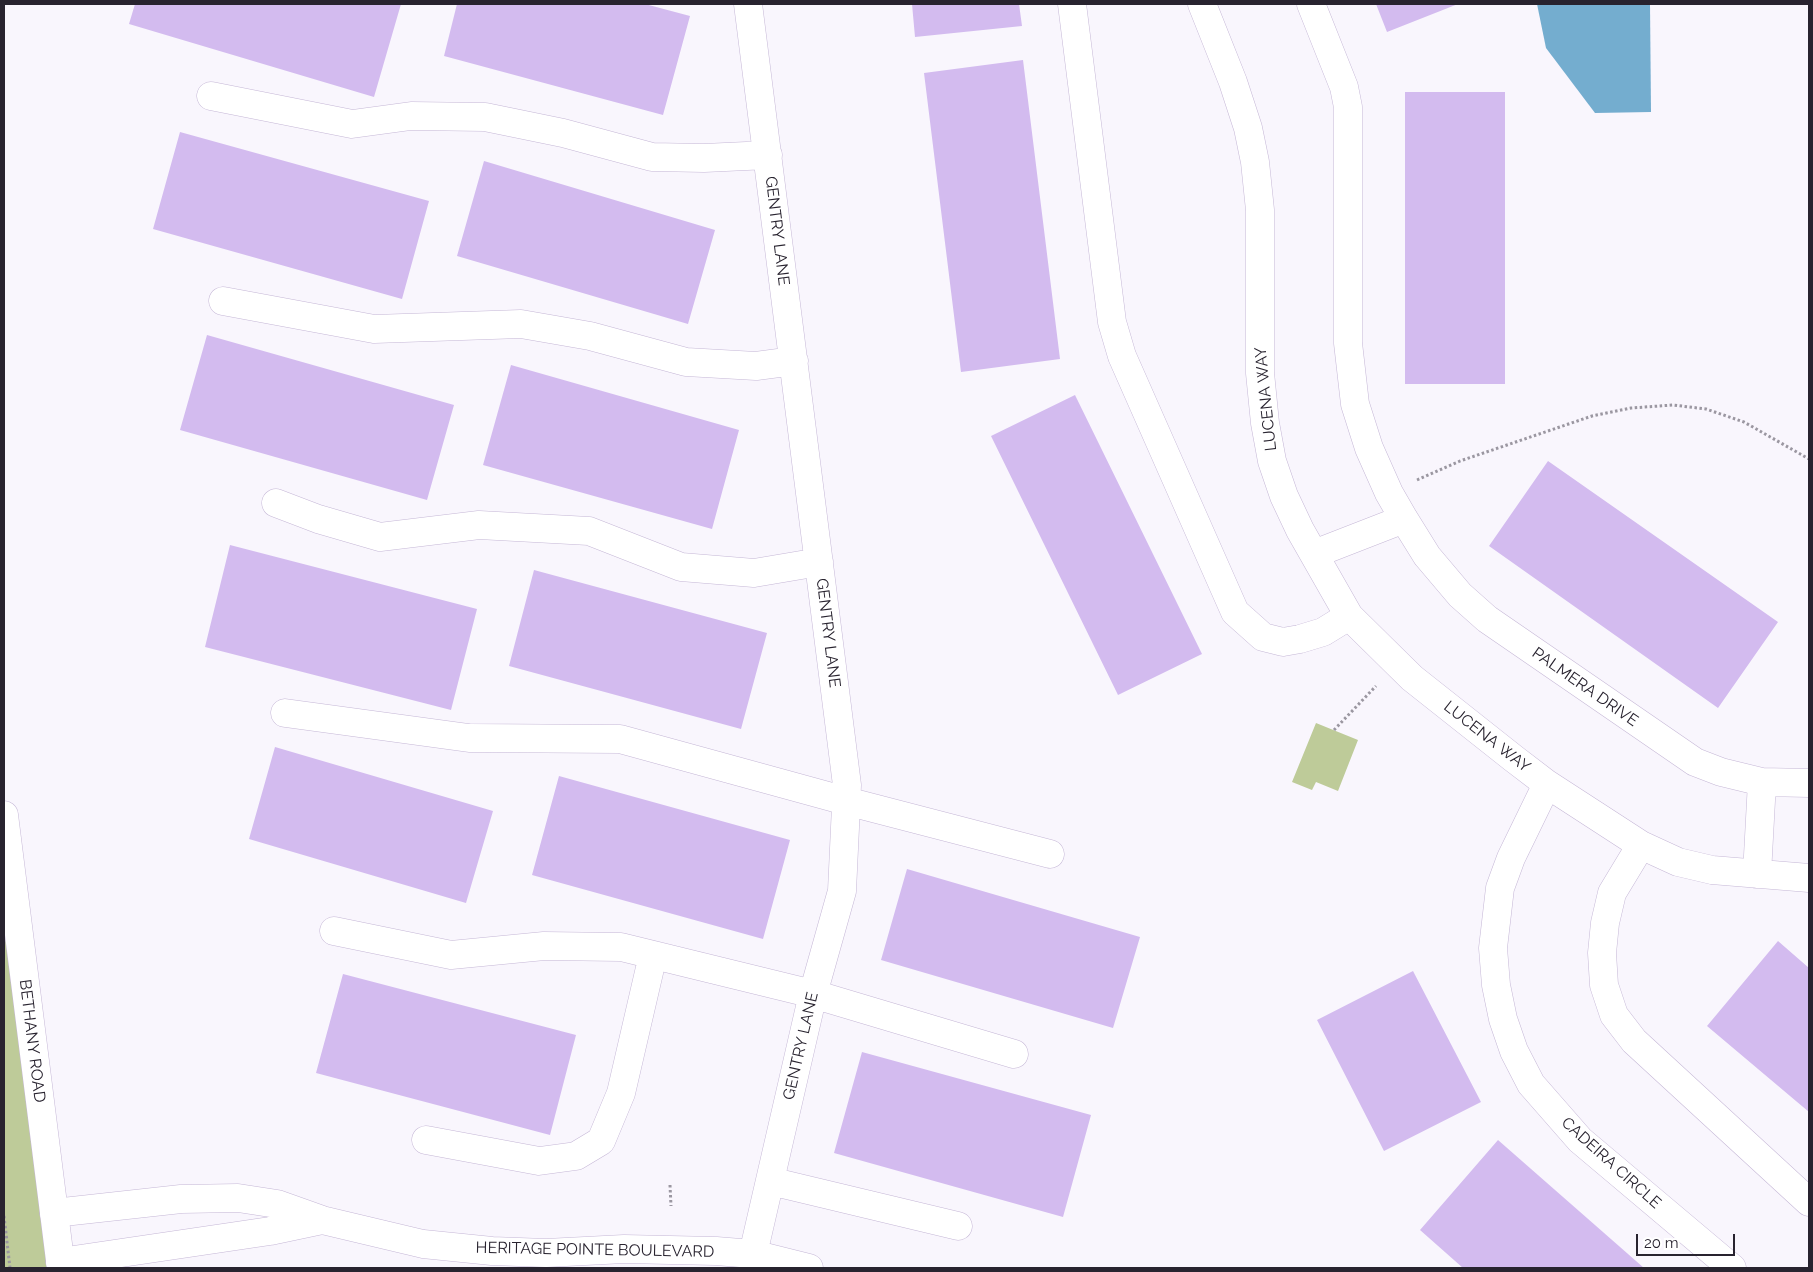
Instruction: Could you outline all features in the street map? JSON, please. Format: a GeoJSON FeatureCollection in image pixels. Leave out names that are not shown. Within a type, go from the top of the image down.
{"type":"FeatureCollection","features":[{"type":"Feature","properties":{"kind":"street","name":"GENTRY LANE"},"geometry":{"type":"LineString","coordinates":[[748,4],[847,785],[842,891],[813,994],[753,1254]]}},
{"type":"Feature","properties":{"kind":"street"},"geometry":{"type":"LineString","coordinates":[[1072,4],[1112,322],[1122,356],[1235,612],[1262,637],[1283,642],[1323,632],[1349,616]]}},
{"type":"Feature","properties":{"kind":"street","name":"LUCENA WAY"},"geometry":{"type":"LineString","coordinates":[[1202,4],[1236,91],[1248,128],[1255,162],[1260,210],[1260,373],[1265,423],[1272,461],[1284,496],[1300,530],[1349,616],[1412,678],[1547,784]]}},
{"type":"Feature","properties":{"kind":"street","name":"PALMERA DRIVE"},"geometry":{"type":"LineString","coordinates":[[1311,4],[1344,87],[1348,107],[1348,343],[1356,404],[1368,448],[1389,494],[1427,556],[1460,595],[1487,619],[1695,762],[1721,772],[1762,782],[1809,783]]}},
{"type":"Feature","properties":{"kind":"street"},"geometry":{"type":"LineString","coordinates":[[211,96],[352,124],[411,116],[485,117],[562,132],[652,156],[704,158],[768,155]]}},
{"type":"Feature","properties":{"kind":"street"},"geometry":{"type":"LineString","coordinates":[[223,301],[374,329],[521,324],[590,336],[686,362],[756,366],[794,361]]}},
{"type":"Feature","properties":{"kind":"street"},"geometry":{"type":"LineString","coordinates":[[276,504],[318,519],[380,537],[479,524],[589,531],[682,567],[754,573],[819,562]]}},
{"type":"Feature","properties":{"kind":"street"},"geometry":{"type":"LineString","coordinates":[[1314,554],[1404,519]]}},
{"type":"Feature","properties":{"kind":"street"},"geometry":{"type":"LineString","coordinates":[[285,713],[469,738],[620,738],[846,801],[1050,854]]}},
{"type":"Feature","properties":{"kind":"street"},"geometry":{"type":"LineString","coordinates":[[1757,874],[1762,782]]}},
{"type":"Feature","properties":{"kind":"street"},"geometry":{"type":"LineString","coordinates":[[1547,784],[1641,845],[1678,862],[1712,870],[1809,878]]}},
{"type":"Feature","properties":{"kind":"street","name":"CADEIRA CIRCLE"},"geometry":{"type":"LineString","coordinates":[[1547,784],[1511,858],[1500,888],[1495,928],[1493,948],[1496,985],[1503,1019],[1514,1051],[1530,1084],[1580,1140],[1732,1268]]}},
{"type":"Feature","properties":{"kind":"street","name":"BETHANY ROAD"},"geometry":{"type":"LineString","coordinates":[[4,814],[61,1265]]}},
{"type":"Feature","properties":{"kind":"street"},"geometry":{"type":"LineString","coordinates":[[1641,845],[1612,894],[1605,923],[1602,954],[1604,985],[1614,1015],[1634,1041],[1809,1202]]}},
{"type":"Feature","properties":{"kind":"street"},"geometry":{"type":"LineString","coordinates":[[334,931],[452,955],[544,946],[621,947],[813,994],[1014,1054]]}},
{"type":"Feature","properties":{"kind":"street"},"geometry":{"type":"LineString","coordinates":[[426,1140],[539,1161],[576,1156],[601,1141],[621,1093],[653,955]]}},
{"type":"Feature","properties":{"kind":"street"},"geometry":{"type":"LineString","coordinates":[[770,1181],[958,1226]]}},
{"type":"Feature","properties":{"kind":"street","name":"HERITAGE POINTE BOULEVARD"},"geometry":{"type":"LineString","coordinates":[[54,1213],[181,1199],[238,1198],[278,1204],[322,1220],[424,1244],[492,1250],[546,1252],[624,1248],[753,1254],[809,1268]]}},
{"type":"Feature","properties":{"kind":"street","name":"HERITAGE POINTE BOULEVARD"},"geometry":{"type":"LineString","coordinates":[[61,1265],[270,1231],[322,1220]]}},
{"type":"Feature","properties":{"kind":"path"},"geometry":{"type":"LineString","coordinates":[[1412,482],[1460,461],[1592,416],[1631,408],[1673,405],[1706,409],[1744,422],[1809,459]]}},
{"type":"Feature","properties":{"kind":"path"},"geometry":{"type":"LineString","coordinates":[[1334,730],[1377,685]]}},
{"type":"Feature","properties":{"kind":"path"},"geometry":{"type":"LineString","coordinates":[[670,1185],[671,1206]]}},
{"type":"Feature","properties":{"kind":"path"},"geometry":{"type":"LineString","coordinates":[[4,1216],[10,1268]]}},
{"type":"Feature","properties":{"kind":"green space"},"geometry":{"type":"Polygon","coordinates":[[[1316,723],[1358,740],[1338,791],[1316,782],[1312,790],[1292,782],[1316,723]]]}},
{"type":"Feature","properties":{"kind":"green space"},"geometry":{"type":"Polygon","coordinates":[[[4,815],[61,1268],[4,1268],[4,815]]]}},
{"type":"Feature","properties":{"kind":"water"},"geometry":{"type":"Polygon","coordinates":[[[1537,4],[1650,4],[1651,112],[1595,113],[1546,48],[1537,4]]]}},
{"type":"Feature","properties":{"kind":"building"},"geometry":{"type":"Polygon","coordinates":[[[135,4],[401,4],[374,97],[129,24],[135,4]]]}},
{"type":"Feature","properties":{"kind":"building"},"geometry":{"type":"Polygon","coordinates":[[[457,4],[645,4],[690,16],[663,115],[444,56],[457,4]]]}},
{"type":"Feature","properties":{"kind":"building"},"geometry":{"type":"Polygon","coordinates":[[[912,4],[1019,4],[1022,26],[915,37],[912,4]]]}},
{"type":"Feature","properties":{"kind":"building"},"geometry":{"type":"Polygon","coordinates":[[[1376,4],[1458,4],[1387,32],[1376,4]]]}},
{"type":"Feature","properties":{"kind":"building"},"geometry":{"type":"Polygon","coordinates":[[[1023,60],[1060,359],[961,372],[924,73],[1023,60]]]}},
{"type":"Feature","properties":{"kind":"building"},"geometry":{"type":"Polygon","coordinates":[[[1405,92],[1505,92],[1505,384],[1405,384],[1405,92]]]}},
{"type":"Feature","properties":{"kind":"building"},"geometry":{"type":"Polygon","coordinates":[[[180,132],[429,201],[402,299],[153,229],[180,132]]]}},
{"type":"Feature","properties":{"kind":"building"},"geometry":{"type":"Polygon","coordinates":[[[484,161],[715,230],[688,324],[457,256],[484,161]]]}},
{"type":"Feature","properties":{"kind":"building"},"geometry":{"type":"Polygon","coordinates":[[[207,335],[454,405],[427,500],[180,430],[207,335]]]}},
{"type":"Feature","properties":{"kind":"building"},"geometry":{"type":"Polygon","coordinates":[[[511,365],[739,430],[712,529],[483,465],[511,365]]]}},
{"type":"Feature","properties":{"kind":"building"},"geometry":{"type":"Polygon","coordinates":[[[1075,395],[1202,654],[1118,695],[991,436],[1075,395]]]}},
{"type":"Feature","properties":{"kind":"building"},"geometry":{"type":"Polygon","coordinates":[[[1548,461],[1778,622],[1718,708],[1489,546],[1548,461]]]}},
{"type":"Feature","properties":{"kind":"building"},"geometry":{"type":"Polygon","coordinates":[[[230,545],[477,609],[451,710],[205,647],[230,545]]]}},
{"type":"Feature","properties":{"kind":"building"},"geometry":{"type":"Polygon","coordinates":[[[534,570],[767,633],[741,729],[509,666],[534,570]]]}},
{"type":"Feature","properties":{"kind":"building"},"geometry":{"type":"Polygon","coordinates":[[[275,747],[493,811],[466,903],[249,839],[275,747]]]}},
{"type":"Feature","properties":{"kind":"building"},"geometry":{"type":"Polygon","coordinates":[[[559,776],[790,840],[763,939],[532,875],[559,776]]]}},
{"type":"Feature","properties":{"kind":"building"},"geometry":{"type":"Polygon","coordinates":[[[907,869],[1140,937],[1113,1028],[881,960],[907,869]]]}},
{"type":"Feature","properties":{"kind":"building"},"geometry":{"type":"Polygon","coordinates":[[[1778,941],[1809,968],[1809,1112],[1707,1026],[1778,941]]]}},
{"type":"Feature","properties":{"kind":"building"},"geometry":{"type":"Polygon","coordinates":[[[1413,971],[1481,1102],[1384,1151],[1317,1020],[1413,971]]]}},
{"type":"Feature","properties":{"kind":"building"},"geometry":{"type":"Polygon","coordinates":[[[343,974],[576,1035],[550,1135],[316,1073],[343,974]]]}},
{"type":"Feature","properties":{"kind":"building"},"geometry":{"type":"Polygon","coordinates":[[[862,1052],[1091,1115],[1063,1217],[834,1153],[862,1052]]]}},
{"type":"Feature","properties":{"kind":"building"},"geometry":{"type":"Polygon","coordinates":[[[1498,1140],[1644,1268],[1463,1268],[1420,1230],[1498,1140]]]}}]}
